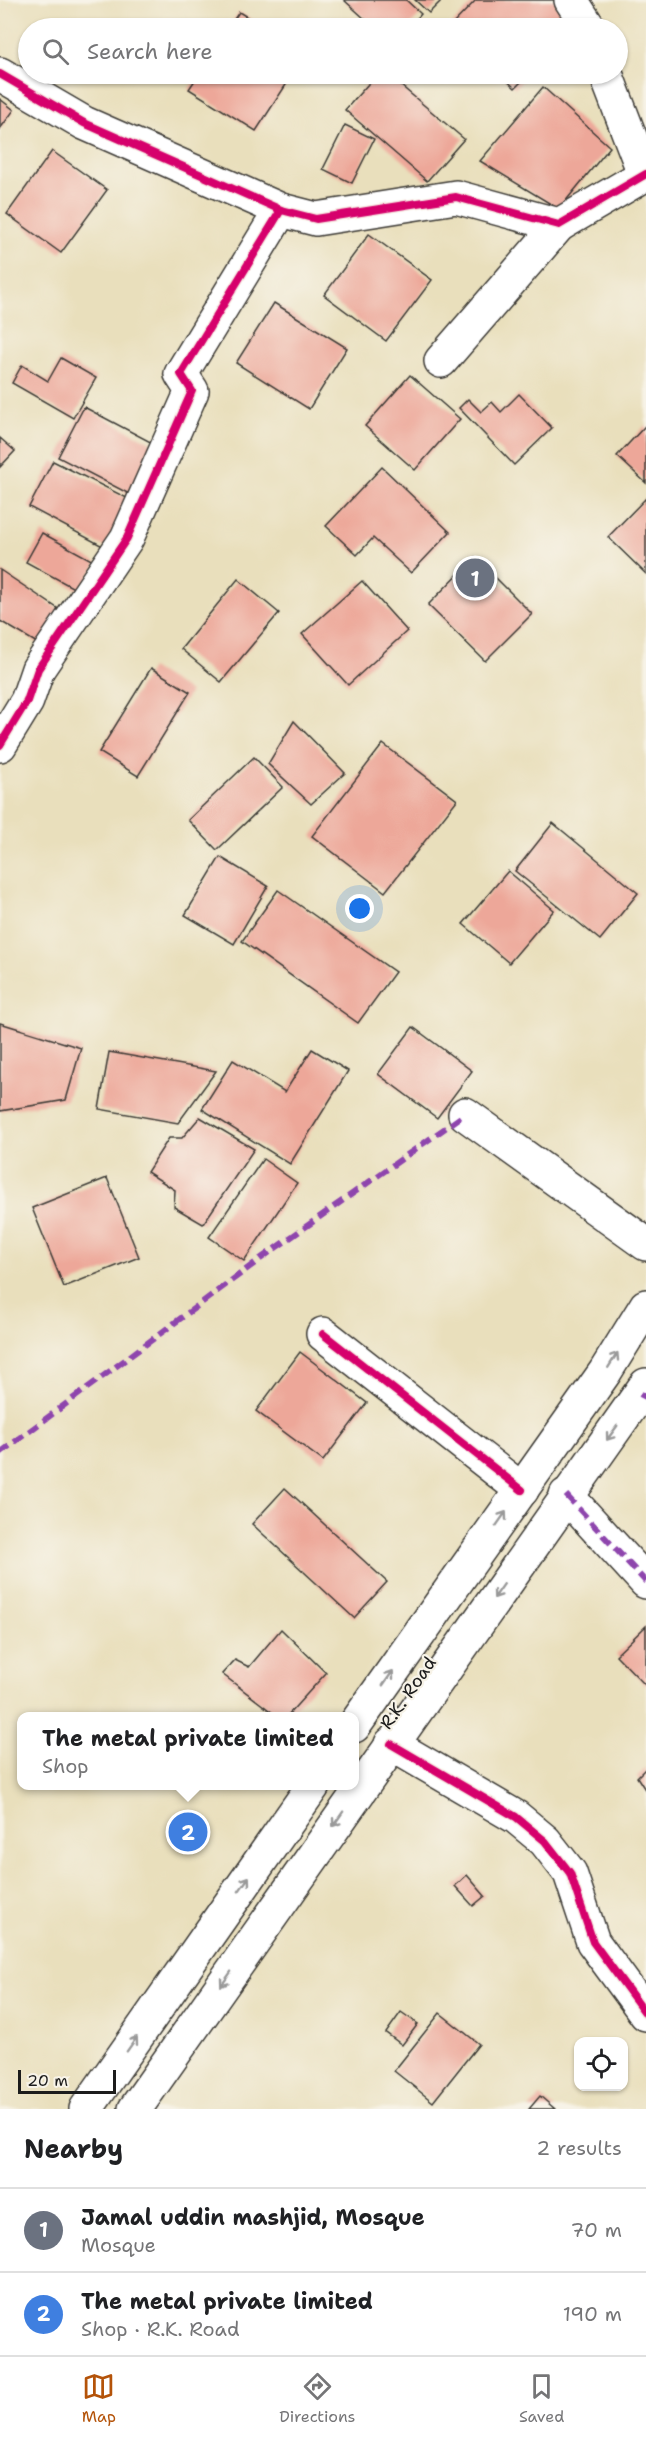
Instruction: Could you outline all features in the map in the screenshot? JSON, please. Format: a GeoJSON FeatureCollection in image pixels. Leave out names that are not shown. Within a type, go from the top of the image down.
{"type":"FeatureCollection","features":[{"type":"Feature","properties":{"kind":"main road"},"geometry":{"type":"LineString","coordinates":[[571,0],[583,18]]}},
{"type":"Feature","properties":{"kind":"main road"},"geometry":{"type":"LineString","coordinates":[[0,74],[84,123],[281,210],[316,219],[456,197],[559,225]]}},
{"type":"Feature","properties":{"kind":"main road"},"geometry":{"type":"LineString","coordinates":[[441,361],[559,225],[646,173],[610,84]]}},
{"type":"Feature","properties":{"kind":"main road"},"geometry":{"type":"LineString","coordinates":[[0,745],[27,701],[38,669],[127,538],[192,391],[181,374],[281,210]]}},
{"type":"Feature","properties":{"kind":"main road"},"geometry":{"type":"LineString","coordinates":[[465,1114],[646,1244]]}},
{"type":"Feature","properties":{"kind":"main road","name":"R.K. Road"},"geometry":{"type":"LineString","coordinates":[[359,1719],[605,1372],[646,1306]]}},
{"type":"Feature","properties":{"kind":"main road"},"geometry":{"type":"LineString","coordinates":[[323,1334],[522,1490]]}},
{"type":"Feature","properties":{"kind":"main road","name":"R.K. Road"},"geometry":{"type":"LineString","coordinates":[[359,1790],[566,1496],[644,1392]]}},
{"type":"Feature","properties":{"kind":"main road"},"geometry":{"type":"LineString","coordinates":[[566,1496],[646,1582]]}},
{"type":"Feature","properties":{"kind":"main road"},"geometry":{"type":"LineString","coordinates":[[391,1744],[516,1817],[545,1841],[570,1873],[594,1942],[646,2014]]}},
{"type":"Feature","properties":{"kind":"main road"},"geometry":{"type":"LineString","coordinates":[[86,2109],[309,1790]]}},
{"type":"Feature","properties":{"kind":"main road","name":"R.K. Road"},"geometry":{"type":"LineString","coordinates":[[135,2109],[359,1790]]}},
{"type":"Feature","properties":{"kind":"building"},"geometry":{"type":"Polygon","coordinates":[[[344,0],[406,0],[421,14],[417,18],[364,18],[344,0]]]}},
{"type":"Feature","properties":{"kind":"building"},"geometry":{"type":"Polygon","coordinates":[[[415,0],[442,0],[429,13],[415,0]]]}},
{"type":"Feature","properties":{"kind":"building"},"geometry":{"type":"Polygon","coordinates":[[[476,0],[564,0],[569,18],[459,18],[476,0]]]}},
{"type":"Feature","properties":{"kind":"building"},"geometry":{"type":"Polygon","coordinates":[[[239,12],[249,18],[235,18],[239,12]]]}},
{"type":"Feature","properties":{"kind":"building"},"geometry":{"type":"Polygon","coordinates":[[[192,84],[287,84],[256,131],[189,89],[192,84]]]}},
{"type":"Feature","properties":{"kind":"building"},"geometry":{"type":"Polygon","coordinates":[[[368,84],[399,84],[464,139],[427,181],[345,110],[368,84]]]}},
{"type":"Feature","properties":{"kind":"building"},"geometry":{"type":"Polygon","coordinates":[[[543,87],[610,147],[559,209],[480,161],[543,87]]]}},
{"type":"Feature","properties":{"kind":"building"},"geometry":{"type":"Polygon","coordinates":[[[0,99],[14,110],[0,129],[0,99]]]}},
{"type":"Feature","properties":{"kind":"building"},"geometry":{"type":"Polygon","coordinates":[[[345,125],[374,139],[352,183],[323,169],[345,125]]]}},
{"type":"Feature","properties":{"kind":"building"},"geometry":{"type":"Polygon","coordinates":[[[52,151],[107,190],[61,253],[7,214],[52,151]]]}},
{"type":"Feature","properties":{"kind":"building"},"geometry":{"type":"Polygon","coordinates":[[[369,234],[432,280],[386,341],[324,295],[369,234]]]}},
{"type":"Feature","properties":{"kind":"building"},"geometry":{"type":"Polygon","coordinates":[[[274,303],[347,348],[309,409],[236,363],[274,303]]]}},
{"type":"Feature","properties":{"kind":"building"},"geometry":{"type":"Polygon","coordinates":[[[61,358],[96,378],[73,418],[12,383],[22,365],[48,381],[61,358]]]}},
{"type":"Feature","properties":{"kind":"building"},"geometry":{"type":"Polygon","coordinates":[[[410,375],[460,419],[415,470],[365,426],[410,375]]]}},
{"type":"Feature","properties":{"kind":"building"},"geometry":{"type":"Polygon","coordinates":[[[519,394],[552,428],[514,465],[459,408],[468,399],[481,412],[492,402],[501,412],[519,394]]]}},
{"type":"Feature","properties":{"kind":"building"},"geometry":{"type":"Polygon","coordinates":[[[84,407],[162,448],[137,498],[58,457],[84,407]]]}},
{"type":"Feature","properties":{"kind":"building"},"geometry":{"type":"Polygon","coordinates":[[[646,425],[646,483],[617,456],[646,425]]]}},
{"type":"Feature","properties":{"kind":"building"},"geometry":{"type":"Polygon","coordinates":[[[0,438],[15,451],[0,467],[0,438]]]}},
{"type":"Feature","properties":{"kind":"building"},"geometry":{"type":"Polygon","coordinates":[[[53,461],[135,502],[110,550],[29,507],[53,461]]]}},
{"type":"Feature","properties":{"kind":"building"},"geometry":{"type":"Polygon","coordinates":[[[382,467],[450,532],[411,573],[373,538],[357,555],[326,526],[382,467]]]}},
{"type":"Feature","properties":{"kind":"building"},"geometry":{"type":"Polygon","coordinates":[[[646,498],[646,574],[608,537],[646,498]]]}},
{"type":"Feature","properties":{"kind":"building"},"geometry":{"type":"Polygon","coordinates":[[[42,533],[97,563],[81,592],[26,562],[42,533]]]}},
{"type":"Feature","properties":{"kind":"building"},"geometry":{"type":"Polygon","coordinates":[[[475,557],[532,614],[485,661],[428,605],[475,557]]]}},
{"type":"Feature","properties":{"kind":"building"},"geometry":{"type":"Polygon","coordinates":[[[0,570],[69,616],[49,650],[0,621],[0,570]]]}},
{"type":"Feature","properties":{"kind":"building"},"geometry":{"type":"Polygon","coordinates":[[[238,579],[279,613],[221,682],[181,649],[238,579]]]}},
{"type":"Feature","properties":{"kind":"building"},"geometry":{"type":"Polygon","coordinates":[[[362,581],[407,631],[348,685],[302,634],[362,581]]]}},
{"type":"Feature","properties":{"kind":"building"},"geometry":{"type":"Polygon","coordinates":[[[151,668],[190,692],[138,776],[99,752],[151,668]]]}},
{"type":"Feature","properties":{"kind":"building"},"geometry":{"type":"Polygon","coordinates":[[[294,721],[345,773],[311,804],[268,764],[294,721]]]}},
{"type":"Feature","properties":{"kind":"building"},"geometry":{"type":"Polygon","coordinates":[[[383,744],[457,800],[385,892],[312,836],[383,744]]]}},
{"type":"Feature","properties":{"kind":"building"},"geometry":{"type":"Polygon","coordinates":[[[254,757],[283,787],[217,850],[188,820],[254,757]]]}},
{"type":"Feature","properties":{"kind":"building"},"geometry":{"type":"Polygon","coordinates":[[[553,823],[638,893],[600,940],[515,871],[553,823]]]}},
{"type":"Feature","properties":{"kind":"building"},"geometry":{"type":"Polygon","coordinates":[[[220,857],[268,886],[234,944],[185,915],[220,857]]]}},
{"type":"Feature","properties":{"kind":"building"},"geometry":{"type":"Polygon","coordinates":[[[508,871],[554,910],[509,963],[463,924],[508,871]]]}},
{"type":"Feature","properties":{"kind":"building"},"geometry":{"type":"Polygon","coordinates":[[[278,890],[395,972],[358,1023],[242,941],[278,890]]]}},
{"type":"Feature","properties":{"kind":"building"},"geometry":{"type":"Polygon","coordinates":[[[0,1023],[81,1048],[66,1100],[0,1111],[0,1023]]]}},
{"type":"Feature","properties":{"kind":"building"},"geometry":{"type":"Polygon","coordinates":[[[413,1027],[472,1071],[437,1118],[378,1074],[413,1027]]]}},
{"type":"Feature","properties":{"kind":"building"},"geometry":{"type":"Polygon","coordinates":[[[312,1049],[348,1071],[290,1164],[202,1109],[233,1060],[285,1092],[312,1049]]]}},
{"type":"Feature","properties":{"kind":"building"},"geometry":{"type":"Polygon","coordinates":[[[109,1052],[216,1071],[178,1123],[99,1109],[109,1052]]]}},
{"type":"Feature","properties":{"kind":"building"},"geometry":{"type":"Polygon","coordinates":[[[200,1117],[254,1149],[203,1224],[174,1207],[175,1190],[147,1172],[169,1138],[182,1138],[200,1117]]]}},
{"type":"Feature","properties":{"kind":"building"},"geometry":{"type":"Polygon","coordinates":[[[263,1159],[297,1183],[244,1261],[209,1237],[263,1159]]]}},
{"type":"Feature","properties":{"kind":"building"},"geometry":{"type":"Polygon","coordinates":[[[107,1178],[139,1257],[64,1287],[32,1208],[107,1178]]]}},
{"type":"Feature","properties":{"kind":"building"},"geometry":{"type":"Polygon","coordinates":[[[300,1352],[367,1403],[323,1461],[256,1411],[300,1352]]]}},
{"type":"Feature","properties":{"kind":"building"},"geometry":{"type":"Polygon","coordinates":[[[285,1488],[387,1582],[354,1618],[252,1524],[285,1488]]]}},
{"type":"Feature","properties":{"kind":"building"},"geometry":{"type":"Polygon","coordinates":[[[646,1626],[646,1686],[616,1655],[646,1626]]]}},
{"type":"Feature","properties":{"kind":"building"},"geometry":{"type":"Polygon","coordinates":[[[281,1629],[326,1673],[291,1712],[272,1712],[222,1674],[235,1660],[249,1667],[281,1629]]]}},
{"type":"Feature","properties":{"kind":"building"},"geometry":{"type":"Polygon","coordinates":[[[646,1768],[646,1791],[637,1777],[646,1768]]]}},
{"type":"Feature","properties":{"kind":"building"},"geometry":{"type":"Polygon","coordinates":[[[467,1875],[485,1896],[473,1906],[455,1886],[467,1875]]]}},
{"type":"Feature","properties":{"kind":"building"},"geometry":{"type":"Polygon","coordinates":[[[401,2012],[418,2024],[402,2045],[386,2033],[401,2012]]]}},
{"type":"Feature","properties":{"kind":"building"},"geometry":{"type":"Polygon","coordinates":[[[440,2013],[479,2044],[433,2102],[394,2071],[440,2013]]]}},
{"type":"Feature","properties":{"kind":"building"},"geometry":{"type":"Polygon","coordinates":[[[540,2096],[555,2109],[529,2109],[540,2096]]]}},
{"type":"Feature","properties":{"kind":"marked path"},"geometry":{"type":"LineString","coordinates":[[0,1453],[263,1257],[465,1114]]}},
{"type":"Feature","properties":{"kind":"marked path"},"geometry":{"type":"LineString","coordinates":[[640,1394],[646,1397]]}},
{"type":"Feature","properties":{"kind":"marked path"},"geometry":{"type":"LineString","coordinates":[[566,1495],[646,1582]]}},
{"type":"Feature","properties":{"kind":"cycle path"},"geometry":{"type":"LineString","coordinates":[[0,74],[84,123],[281,210],[316,219],[456,197],[559,225],[646,174]]}},
{"type":"Feature","properties":{"kind":"cycle path"},"geometry":{"type":"LineString","coordinates":[[0,745],[27,701],[38,669],[127,538],[192,391],[181,374],[281,210]]}},
{"type":"Feature","properties":{"kind":"cycle path"},"geometry":{"type":"LineString","coordinates":[[323,1334],[522,1490]]}},
{"type":"Feature","properties":{"kind":"cycle path"},"geometry":{"type":"LineString","coordinates":[[391,1744],[516,1817],[545,1841],[570,1873],[593,1942],[646,2014]]}},
{"type":"Feature","properties":{"kind":"place","name":"Jamal uddin mashjid, Mosque"},"geometry":{"type":"Point","coordinates":[475,578]}},
{"type":"Feature","properties":{"kind":"place","name":"The metal private limited"},"geometry":{"type":"Point","coordinates":[188,1832]}}]}
